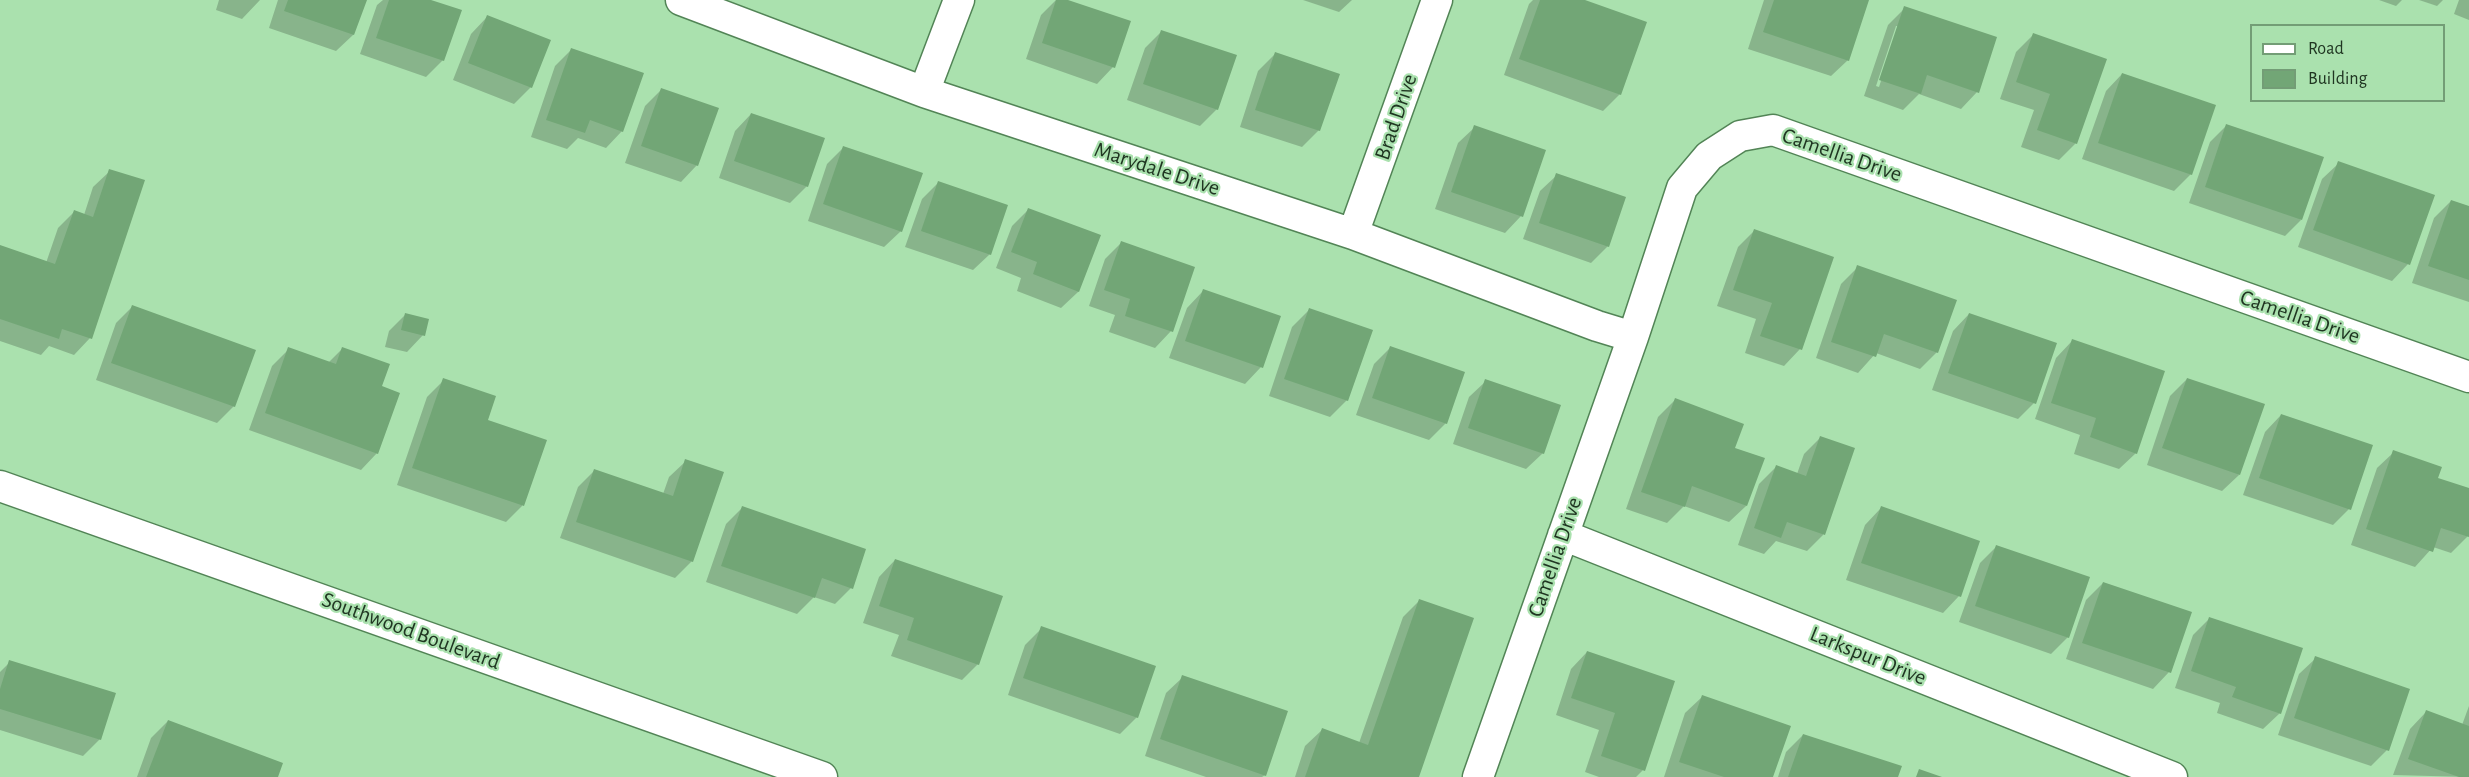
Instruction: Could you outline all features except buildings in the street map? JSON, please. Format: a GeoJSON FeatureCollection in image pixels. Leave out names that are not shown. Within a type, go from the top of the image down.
{"type":"FeatureCollection","features":[{"type":"Feature","properties":{"kind":"street","name":"Marydale Drive"},"geometry":{"type":"LineString","coordinates":[[681,0],[924,92],[1353,234],[1597,326],[1633,337]]}},
{"type":"Feature","properties":{"kind":"street"},"geometry":{"type":"LineString","coordinates":[[924,92],[959,0]]}},
{"type":"Feature","properties":{"kind":"street","name":"Brad Drive"},"geometry":{"type":"LineString","coordinates":[[1353,234],[1437,0]]}},
{"type":"Feature","properties":{"kind":"street","name":"Camellia Drive"},"geometry":{"type":"LineString","coordinates":[[1478,777],[1633,337],[1682,188],[1709,156],[1740,136],[1773,130],[2469,376]]}},
{"type":"Feature","properties":{"kind":"street","name":"Southwood Boulevard"},"geometry":{"type":"LineString","coordinates":[[0,486],[822,777]]}},
{"type":"Feature","properties":{"kind":"street","name":"Larkspur Drive"},"geometry":{"type":"LineString","coordinates":[[1563,535],[2172,777]]}}]}
